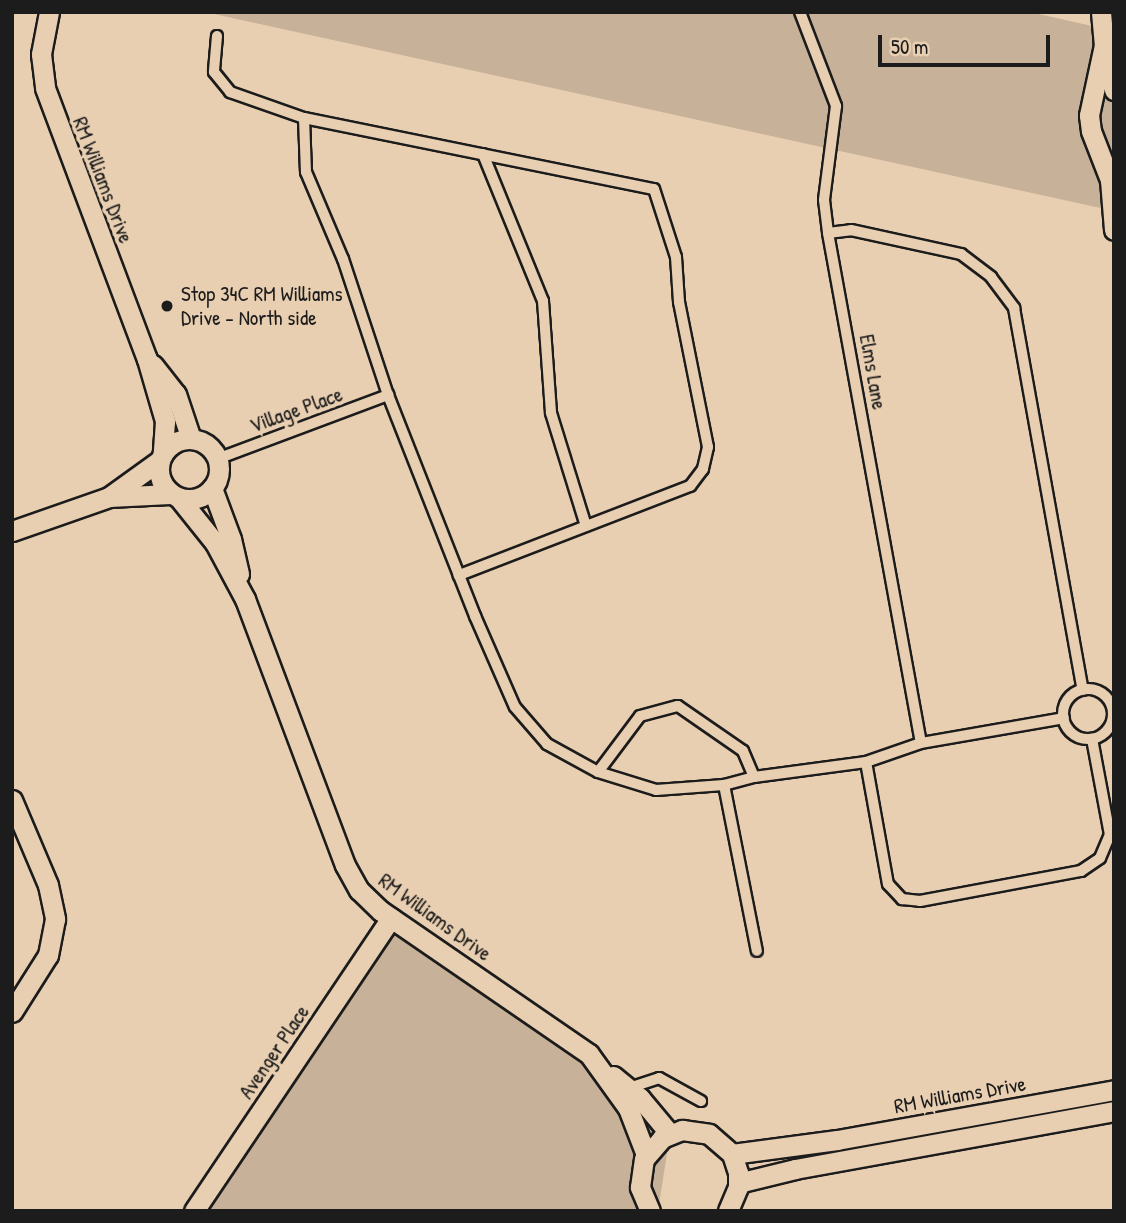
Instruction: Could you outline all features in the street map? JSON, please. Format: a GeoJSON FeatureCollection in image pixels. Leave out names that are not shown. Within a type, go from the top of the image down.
{"type":"FeatureCollection","features":[{"type":"Feature","properties":{"kind":"street","name":"RM Williams Drive"},"geometry":{"type":"LineString","coordinates":[[49,12],[41,54],[45,88],[147,359],[165,421],[161,457]]}},
{"type":"Feature","properties":{"kind":"street"},"geometry":{"type":"LineString","coordinates":[[1101,12],[1104,45],[1114,90]]}},
{"type":"Feature","properties":{"kind":"street"},"geometry":{"type":"LineString","coordinates":[[1104,45],[1089,116],[1091,131],[1112,175],[1114,230]]}},
{"type":"Feature","properties":{"kind":"street","name":"RM Williams Drive"},"geometry":{"type":"LineString","coordinates":[[147,359],[176,394],[191,439]]}},
{"type":"Feature","properties":{"kind":"street"},"geometry":{"type":"LineString","coordinates":[[12,531],[109,497],[161,457],[174,442],[191,439],[207,445],[217,459],[218,474],[212,488],[199,498],[109,497]]}},
{"type":"Feature","properties":{"kind":"street"},"geometry":{"type":"LineString","coordinates":[[161,457],[159,474],[175,496]]}},
{"type":"Feature","properties":{"kind":"street","name":"RM Williams Drive"},"geometry":{"type":"LineString","coordinates":[[212,488],[231,539],[245,599],[345,865],[359,890],[391,918],[580,1047],[629,1088],[670,1134]]}},
{"type":"Feature","properties":{"kind":"street","name":"RM Williams Drive"},"geometry":{"type":"LineString","coordinates":[[175,496],[215,543],[245,599]]}},
{"type":"Feature","properties":{"kind":"street"},"geometry":{"type":"LineString","coordinates":[[12,800],[48,886],[55,919],[48,955],[12,1012]]}},
{"type":"Feature","properties":{"kind":"street","name":"Avenger Place"},"geometry":{"type":"LineString","coordinates":[[194,1211],[391,918]]}},
{"type":"Feature","properties":{"kind":"street","name":"RM Williams Drive"},"geometry":{"type":"LineString","coordinates":[[601,1066],[628,1108],[646,1155]]}},
{"type":"Feature","properties":{"kind":"street","name":"RM Williams Drive"},"geometry":{"type":"LineString","coordinates":[[732,1154],[825,1142],[1114,1090]]}},
{"type":"Feature","properties":{"kind":"street","name":"RM Williams Drive"},"geometry":{"type":"LineString","coordinates":[[738,1183],[795,1168],[1114,1111]]}},
{"type":"Feature","properties":{"kind":"street"},"geometry":{"type":"LineString","coordinates":[[650,1211],[640,1187],[640,1172],[646,1155],[670,1134],[695,1130],[709,1134],[732,1154],[738,1183],[734,1202],[728,1211]]}},
{"type":"Feature","properties":{"kind":"lane","name":"Elms Lane"},"geometry":{"type":"LineString","coordinates":[[800,12],[836,106],[824,200],[828,233],[921,743]]}},
{"type":"Feature","properties":{"kind":"lane"},"geometry":{"type":"LineString","coordinates":[[217,36],[214,72],[230,92],[304,118],[654,189],[676,257],[679,302],[708,447],[704,469],[690,486],[459,575]]}},
{"type":"Feature","properties":{"kind":"lane"},"geometry":{"type":"LineString","coordinates":[[304,118],[306,172],[343,260],[388,394],[459,575],[515,707],[547,744],[598,772],[656,790],[724,785],[754,777],[866,762],[921,743],[1064,718]]}},
{"type":"Feature","properties":{"kind":"lane"},"geometry":{"type":"LineString","coordinates":[[483,154],[543,301],[551,413],[586,526]]}},
{"type":"Feature","properties":{"kind":"lane"},"geometry":{"type":"LineString","coordinates":[[828,233],[851,230],[961,254],[991,277],[1014,308],[1083,690]]}},
{"type":"Feature","properties":{"kind":"lane","name":"Village Place"},"geometry":{"type":"LineString","coordinates":[[217,459],[388,394]]}},
{"type":"Feature","properties":{"kind":"lane"},"geometry":{"type":"LineString","coordinates":[[1090,688],[1103,694],[1112,707],[1109,728],[1092,739],[1077,737],[1064,723],[1064,706],[1075,692],[1083,690],[1090,688]]}},
{"type":"Feature","properties":{"kind":"lane"},"geometry":{"type":"LineString","coordinates":[[598,772],[640,716],[678,706],[743,751],[754,777]]}},
{"type":"Feature","properties":{"kind":"lane"},"geometry":{"type":"LineString","coordinates":[[866,762],[888,884],[902,898],[920,901],[1081,871],[1101,858],[1110,835],[1092,739]]}},
{"type":"Feature","properties":{"kind":"lane"},"geometry":{"type":"LineString","coordinates":[[724,785],[757,951]]}},
{"type":"Feature","properties":{"kind":"lane"},"geometry":{"type":"LineString","coordinates":[[629,1088],[659,1079],[701,1101]]}},
{"type":"Feature","properties":{"kind":"shaded area"},"geometry":{"type":"Polygon","coordinates":[[[205,12],[1030,12],[1114,31],[1114,211],[205,12]]]}},
{"type":"Feature","properties":{"kind":"shaded area"},"geometry":{"type":"Polygon","coordinates":[[[381,911],[601,1066],[670,1134],[658,1211],[194,1211],[381,911]]]}},
{"type":"Feature","properties":{"kind":"place","name":"Stop 34C RM Williams Drive - North side"},"geometry":{"type":"Point","coordinates":[167,306]}}]}
